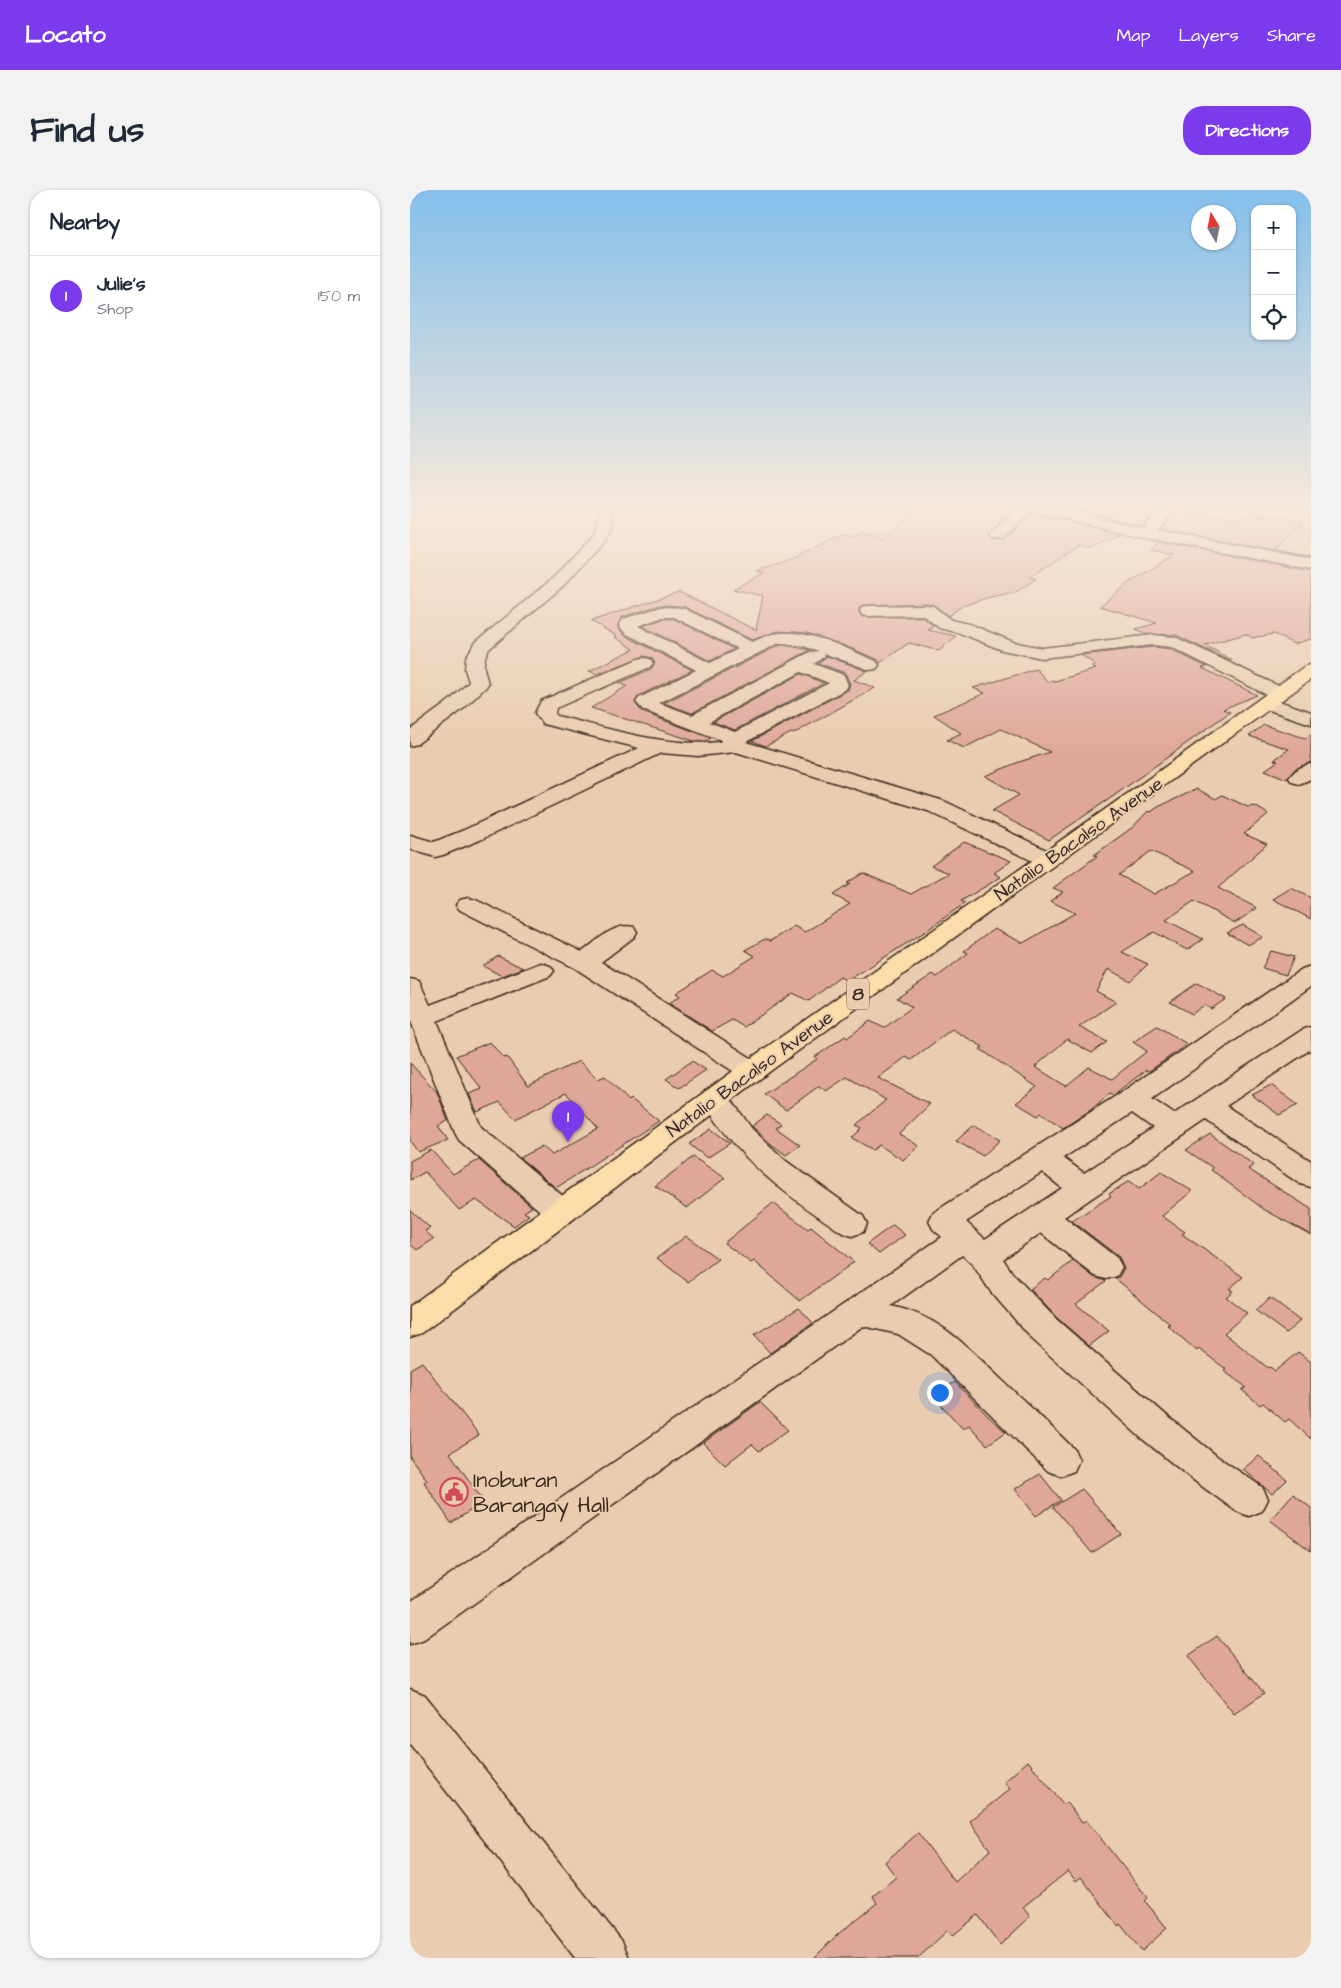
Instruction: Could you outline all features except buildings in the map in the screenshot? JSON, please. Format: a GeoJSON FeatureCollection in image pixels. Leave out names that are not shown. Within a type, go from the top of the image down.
{"type":"FeatureCollection","features":[{"type":"Feature","properties":{"kind":"highway","name":"Natalio Bacalso Avenue"},"geometry":{"type":"LineString","coordinates":[[410,1324],[714,1098],[1047,859],[1122,808],[1311,670]]}},
{"type":"Feature","properties":{"kind":"street"},"geometry":{"type":"LineString","coordinates":[[410,740],[436,722],[472,691],[479,683],[474,669],[475,657],[482,646],[550,589]]}},
{"type":"Feature","properties":{"kind":"street"},"geometry":{"type":"LineString","coordinates":[[868,611],[926,610],[945,624],[1008,646],[1042,653],[1153,640],[1174,642],[1311,718]]}},
{"type":"Feature","properties":{"kind":"street"},"geometry":{"type":"LineString","coordinates":[[709,670],[631,629],[628,626],[629,623],[661,612],[677,612],[752,649]]}},
{"type":"Feature","properties":{"kind":"street"},"geometry":{"type":"LineString","coordinates":[[870,664],[798,639],[782,636],[646,702],[650,706],[692,722],[734,742],[936,806],[1047,859]]}},
{"type":"Feature","properties":{"kind":"street"},"geometry":{"type":"LineString","coordinates":[[692,722],[828,650]]}},
{"type":"Feature","properties":{"kind":"street"},"geometry":{"type":"LineString","coordinates":[[644,663],[548,705],[545,713],[550,720],[658,747],[698,750],[734,742],[839,684],[837,679],[800,665]]}},
{"type":"Feature","properties":{"kind":"street"},"geometry":{"type":"LineString","coordinates":[[410,842],[435,850],[499,824],[658,747]]}},
{"type":"Feature","properties":{"kind":"street"},"geometry":{"type":"LineString","coordinates":[[468,905],[584,962],[752,1071]]}},
{"type":"Feature","properties":{"kind":"street"},"geometry":{"type":"LineString","coordinates":[[584,962],[625,932]]}},
{"type":"Feature","properties":{"kind":"street"},"geometry":{"type":"LineString","coordinates":[[423,1017],[540,971]]}},
{"type":"Feature","properties":{"kind":"street"},"geometry":{"type":"LineString","coordinates":[[1249,1499],[1205,1468],[1153,1426],[1044,1329],[1002,1283],[973,1247],[944,1221],[1132,1099],[1227,1034],[1305,986]]}},
{"type":"Feature","properties":{"kind":"street"},"geometry":{"type":"LineString","coordinates":[[410,987],[469,1133],[560,1211]]}},
{"type":"Feature","properties":{"kind":"street"},"geometry":{"type":"LineString","coordinates":[[410,1625],[860,1312],[929,1261],[973,1247],[1042,1216],[1311,1036]]}},
{"type":"Feature","properties":{"kind":"street"},"geometry":{"type":"LineString","coordinates":[[714,1098],[727,1120],[775,1168],[807,1194],[852,1224]]}},
{"type":"Feature","properties":{"kind":"street"},"geometry":{"type":"LineString","coordinates":[[1132,1099],[1174,1128]]}},
{"type":"Feature","properties":{"kind":"street"},"geometry":{"type":"LineString","coordinates":[[1207,1107],[1311,1176]]}},
{"type":"Feature","properties":{"kind":"street"},"geometry":{"type":"LineString","coordinates":[[1042,1157],[1083,1188]]}},
{"type":"Feature","properties":{"kind":"street"},"geometry":{"type":"LineString","coordinates":[[1042,1216],[1106,1268]]}},
{"type":"Feature","properties":{"kind":"street"},"geometry":{"type":"LineString","coordinates":[[860,1312],[905,1322],[918,1328],[943,1346],[1061,1460]]}},
{"type":"Feature","properties":{"kind":"street"},"geometry":{"type":"LineString","coordinates":[[410,1710],[605,1958]]}},
{"type":"Feature","properties":{"kind":"place","name":"Julie's"},"geometry":{"type":"Point","coordinates":[568,1142]}},
{"type":"Feature","properties":{"kind":"place","name":"Inoburan Barangay Hall"},"geometry":{"type":"Point","coordinates":[454,1492]}}]}
